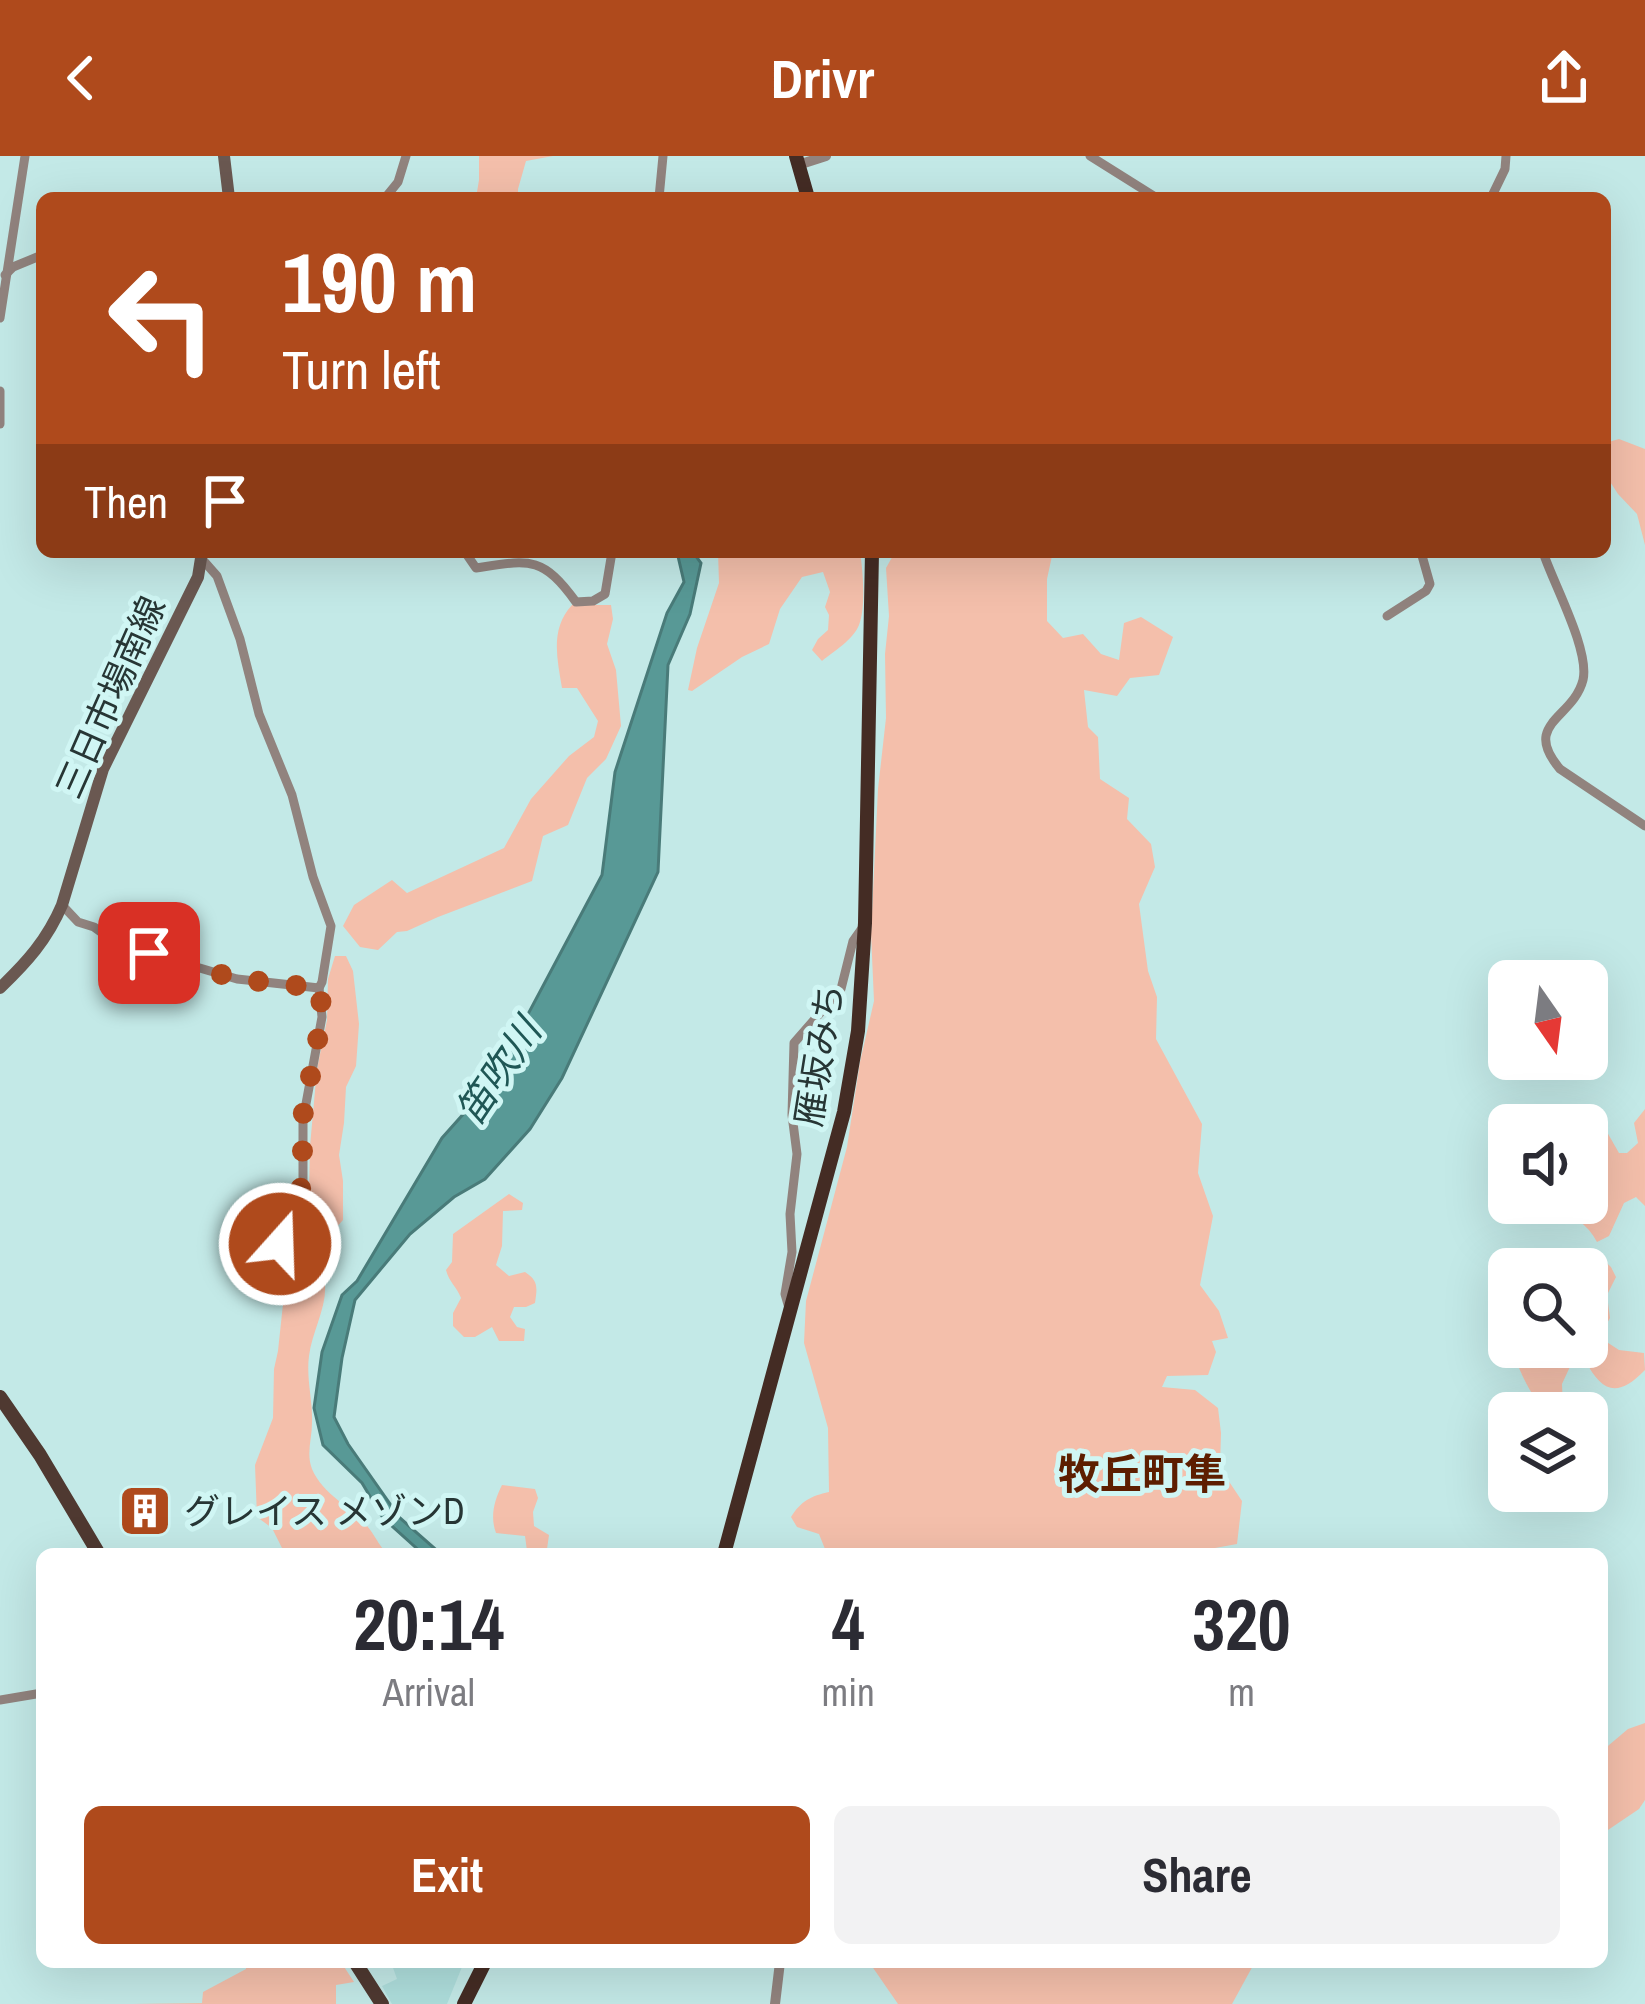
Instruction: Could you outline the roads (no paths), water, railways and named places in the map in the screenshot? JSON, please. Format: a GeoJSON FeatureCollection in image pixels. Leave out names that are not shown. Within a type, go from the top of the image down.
{"type":"FeatureCollection","features":[{"type":"Feature","properties":{"kind":"highway"},"geometry":{"type":"LineString","coordinates":[[797,160],[806,192]]}},
{"type":"Feature","properties":{"kind":"highway","name":"雁坂みち"},"geometry":{"type":"LineString","coordinates":[[726,1548],[848,1092],[858,1030],[865,923],[872,558]]}},
{"type":"Feature","properties":{"kind":"highway"},"geometry":{"type":"LineString","coordinates":[[464,2004],[482,1968]]}},
{"type":"Feature","properties":{"kind":"main road"},"geometry":{"type":"LineString","coordinates":[[224,156],[228,192]]}},
{"type":"Feature","properties":{"kind":"main road","name":"三日市場南線"},"geometry":{"type":"LineString","coordinates":[[0,988],[32,958],[53,925],[103,769],[192,590],[201,558]]}},
{"type":"Feature","properties":{"kind":"main road"},"geometry":{"type":"LineString","coordinates":[[0,1397],[95,1548]]}},
{"type":"Feature","properties":{"kind":"main road"},"geometry":{"type":"LineString","coordinates":[[360,1968],[382,2004]]}},
{"type":"Feature","properties":{"kind":"street"},"geometry":{"type":"LineString","coordinates":[[0,318],[25,156]]}},
{"type":"Feature","properties":{"kind":"street"},"geometry":{"type":"LineString","coordinates":[[390,192],[406,156]]}},
{"type":"Feature","properties":{"kind":"street"},"geometry":{"type":"LineString","coordinates":[[660,192],[663,156]]}},
{"type":"Feature","properties":{"kind":"street"},"geometry":{"type":"LineString","coordinates":[[797,160],[826,156]]}},
{"type":"Feature","properties":{"kind":"street"},"geometry":{"type":"LineString","coordinates":[[1090,156],[1147,192]]}},
{"type":"Feature","properties":{"kind":"street"},"geometry":{"type":"LineString","coordinates":[[1494,192],[1506,156]]}},
{"type":"Feature","properties":{"kind":"street"},"geometry":{"type":"LineString","coordinates":[[3,276],[36,257]]}},
{"type":"Feature","properties":{"kind":"street"},"geometry":{"type":"LineString","coordinates":[[0,392],[0,424]]}},
{"type":"Feature","properties":{"kind":"street"},"geometry":{"type":"LineString","coordinates":[[204,558],[217,576],[240,639],[259,714],[292,795],[331,926],[320,988],[322,1017],[302,1120],[303,1182],[280,1244],[280,1261]]}},
{"type":"Feature","properties":{"kind":"street"},"geometry":{"type":"LineString","coordinates":[[469,558],[476,568],[521,561],[545,567],[576,602],[593,601],[604,593],[611,558]]}},
{"type":"Feature","properties":{"kind":"street"},"geometry":{"type":"LineString","coordinates":[[1387,616],[1430,584],[1423,558]]}},
{"type":"Feature","properties":{"kind":"street"},"geometry":{"type":"LineString","coordinates":[[1545,558],[1577,638],[1585,675],[1579,692],[1547,729],[1544,743],[1560,769],[1645,826]]}},
{"type":"Feature","properties":{"kind":"street"},"geometry":{"type":"LineString","coordinates":[[62,905],[78,922],[94,927],[126,950],[237,979],[320,988]]}},
{"type":"Feature","properties":{"kind":"street"},"geometry":{"type":"LineString","coordinates":[[790,1313],[785,1294],[797,1165],[792,1115],[794,1043],[841,989],[853,941],[865,923]]}},
{"type":"Feature","properties":{"kind":"street"},"geometry":{"type":"LineString","coordinates":[[0,1700],[36,1694]]}},
{"type":"Feature","properties":{"kind":"street"},"geometry":{"type":"LineString","coordinates":[[776,2004],[779,1968]]}},
{"type":"Feature","properties":{"kind":"water","name":"笛吹川"},"geometry":{"type":"Polygon","coordinates":[[[678,558],[697,558],[701,563],[690,614],[668,665],[658,872],[562,1078],[530,1129],[485,1179],[454,1197],[410,1234],[355,1300],[334,1417],[400,1518],[434,1548],[416,1548],[383,1518],[362,1483],[323,1445],[314,1408],[322,1352],[342,1295],[357,1281],[442,1138],[483,1092],[602,875],[615,772],[667,613],[684,582],[678,558]]]}},
{"type":"Feature","properties":{"kind":"place","name":"グレイス メゾンD"},"geometry":{"type":"Point","coordinates":[145,1511]}},
{"type":"Feature","properties":{"kind":"district","name":"牧丘町隼"},"geometry":{"type":"Point","coordinates":[1142,1474]}}]}
